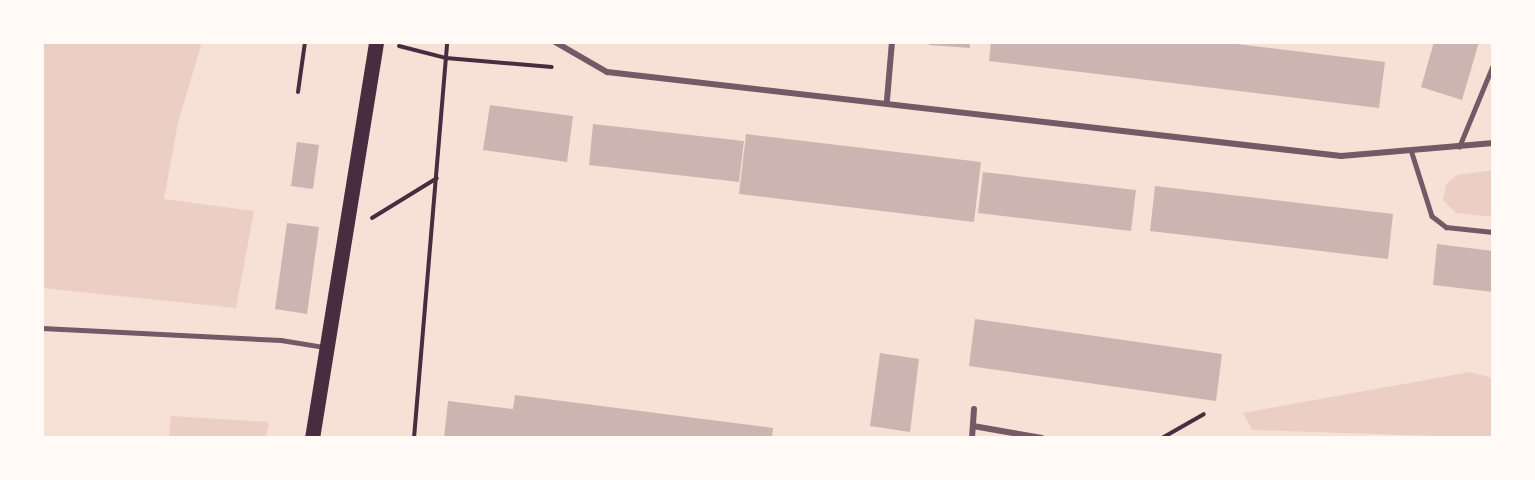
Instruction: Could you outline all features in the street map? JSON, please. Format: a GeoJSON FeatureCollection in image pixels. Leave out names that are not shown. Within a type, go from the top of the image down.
{"type":"FeatureCollection","features":[{"type":"Feature","properties":{"kind":"main road"},"geometry":{"type":"LineString","coordinates":[[312,438],[376,42]]}},
{"type":"Feature","properties":{"kind":"street"},"geometry":{"type":"LineString","coordinates":[[555,42],[607,72],[887,100],[1341,156],[1412,153],[1493,143]]}},
{"type":"Feature","properties":{"kind":"street"},"geometry":{"type":"LineString","coordinates":[[887,100],[892,42]]}},
{"type":"Feature","properties":{"kind":"street"},"geometry":{"type":"LineString","coordinates":[[972,438],[974,409]]}},
{"type":"Feature","properties":{"kind":"street"},"geometry":{"type":"LineString","coordinates":[[973,426],[1042,438]]}},
{"type":"Feature","properties":{"kind":"lane"},"geometry":{"type":"LineString","coordinates":[[1459,147],[1493,65]]}},
{"type":"Feature","properties":{"kind":"lane"},"geometry":{"type":"LineString","coordinates":[[1412,153],[1432,216],[1446,227],[1493,232]]}},
{"type":"Feature","properties":{"kind":"lane"},"geometry":{"type":"LineString","coordinates":[[42,328],[281,340],[326,348]]}},
{"type":"Feature","properties":{"kind":"path"},"geometry":{"type":"LineString","coordinates":[[298,92],[304,42]]}},
{"type":"Feature","properties":{"kind":"path"},"geometry":{"type":"LineString","coordinates":[[414,438],[438,177],[447,42]]}},
{"type":"Feature","properties":{"kind":"path"},"geometry":{"type":"LineString","coordinates":[[394,45],[446,58],[561,68]]}},
{"type":"Feature","properties":{"kind":"path"},"geometry":{"type":"LineString","coordinates":[[346,234],[438,177]]}},
{"type":"Feature","properties":{"kind":"path"},"geometry":{"type":"LineString","coordinates":[[1162,438],[1204,414]]}},
{"type":"Feature","properties":{"kind":"shaded area"},"geometry":{"type":"Polygon","coordinates":[[[42,42],[202,42],[178,123],[164,199],[254,211],[236,308],[42,288],[42,42]]]}},
{"type":"Feature","properties":{"kind":"shaded area"},"geometry":{"type":"Polygon","coordinates":[[[1493,170],[1493,217],[1456,213],[1443,200],[1446,184],[1457,175],[1493,170]]]}},
{"type":"Feature","properties":{"kind":"shaded area"},"geometry":{"type":"Polygon","coordinates":[[[1470,372],[1493,378],[1493,438],[1252,430],[1243,413],[1470,372]]]}},
{"type":"Feature","properties":{"kind":"shaded area"},"geometry":{"type":"Polygon","coordinates":[[[171,416],[269,422],[266,438],[169,438],[171,416]]]}},
{"type":"Feature","properties":{"kind":"building"},"geometry":{"type":"Polygon","coordinates":[[[929,42],[970,42],[970,48],[929,45],[929,42]]]}},
{"type":"Feature","properties":{"kind":"building"},"geometry":{"type":"Polygon","coordinates":[[[991,42],[1221,42],[1385,62],[1379,108],[989,61],[991,42]]]}},
{"type":"Feature","properties":{"kind":"building"},"geometry":{"type":"Polygon","coordinates":[[[1434,42],[1479,42],[1462,100],[1421,87],[1434,42]]]}},
{"type":"Feature","properties":{"kind":"building"},"geometry":{"type":"Polygon","coordinates":[[[490,105],[573,116],[567,162],[483,150],[490,105]]]}},
{"type":"Feature","properties":{"kind":"building"},"geometry":{"type":"Polygon","coordinates":[[[593,124],[744,141],[739,182],[589,165],[593,124]]]}},
{"type":"Feature","properties":{"kind":"building"},"geometry":{"type":"Polygon","coordinates":[[[746,134],[981,162],[974,222],[739,194],[746,134]]]}},
{"type":"Feature","properties":{"kind":"building"},"geometry":{"type":"Polygon","coordinates":[[[297,142],[319,145],[313,189],[291,186],[297,142]]]}},
{"type":"Feature","properties":{"kind":"building"},"geometry":{"type":"Polygon","coordinates":[[[983,172],[1136,190],[1131,231],[978,213],[983,172]]]}},
{"type":"Feature","properties":{"kind":"building"},"geometry":{"type":"Polygon","coordinates":[[[1155,186],[1393,214],[1388,259],[1150,231],[1155,186]]]}},
{"type":"Feature","properties":{"kind":"building"},"geometry":{"type":"Polygon","coordinates":[[[287,223],[319,227],[307,314],[275,309],[287,223]]]}},
{"type":"Feature","properties":{"kind":"building"},"geometry":{"type":"Polygon","coordinates":[[[1437,244],[1493,251],[1493,292],[1433,285],[1437,244]]]}},
{"type":"Feature","properties":{"kind":"building"},"geometry":{"type":"Polygon","coordinates":[[[975,319],[1222,354],[1216,401],[969,366],[975,319]]]}},
{"type":"Feature","properties":{"kind":"building"},"geometry":{"type":"Polygon","coordinates":[[[880,353],[919,359],[910,432],[870,426],[880,353]]]}},
{"type":"Feature","properties":{"kind":"building"},"geometry":{"type":"Polygon","coordinates":[[[515,395],[773,428],[772,438],[444,438],[448,401],[513,409],[515,395]]]}}]}
